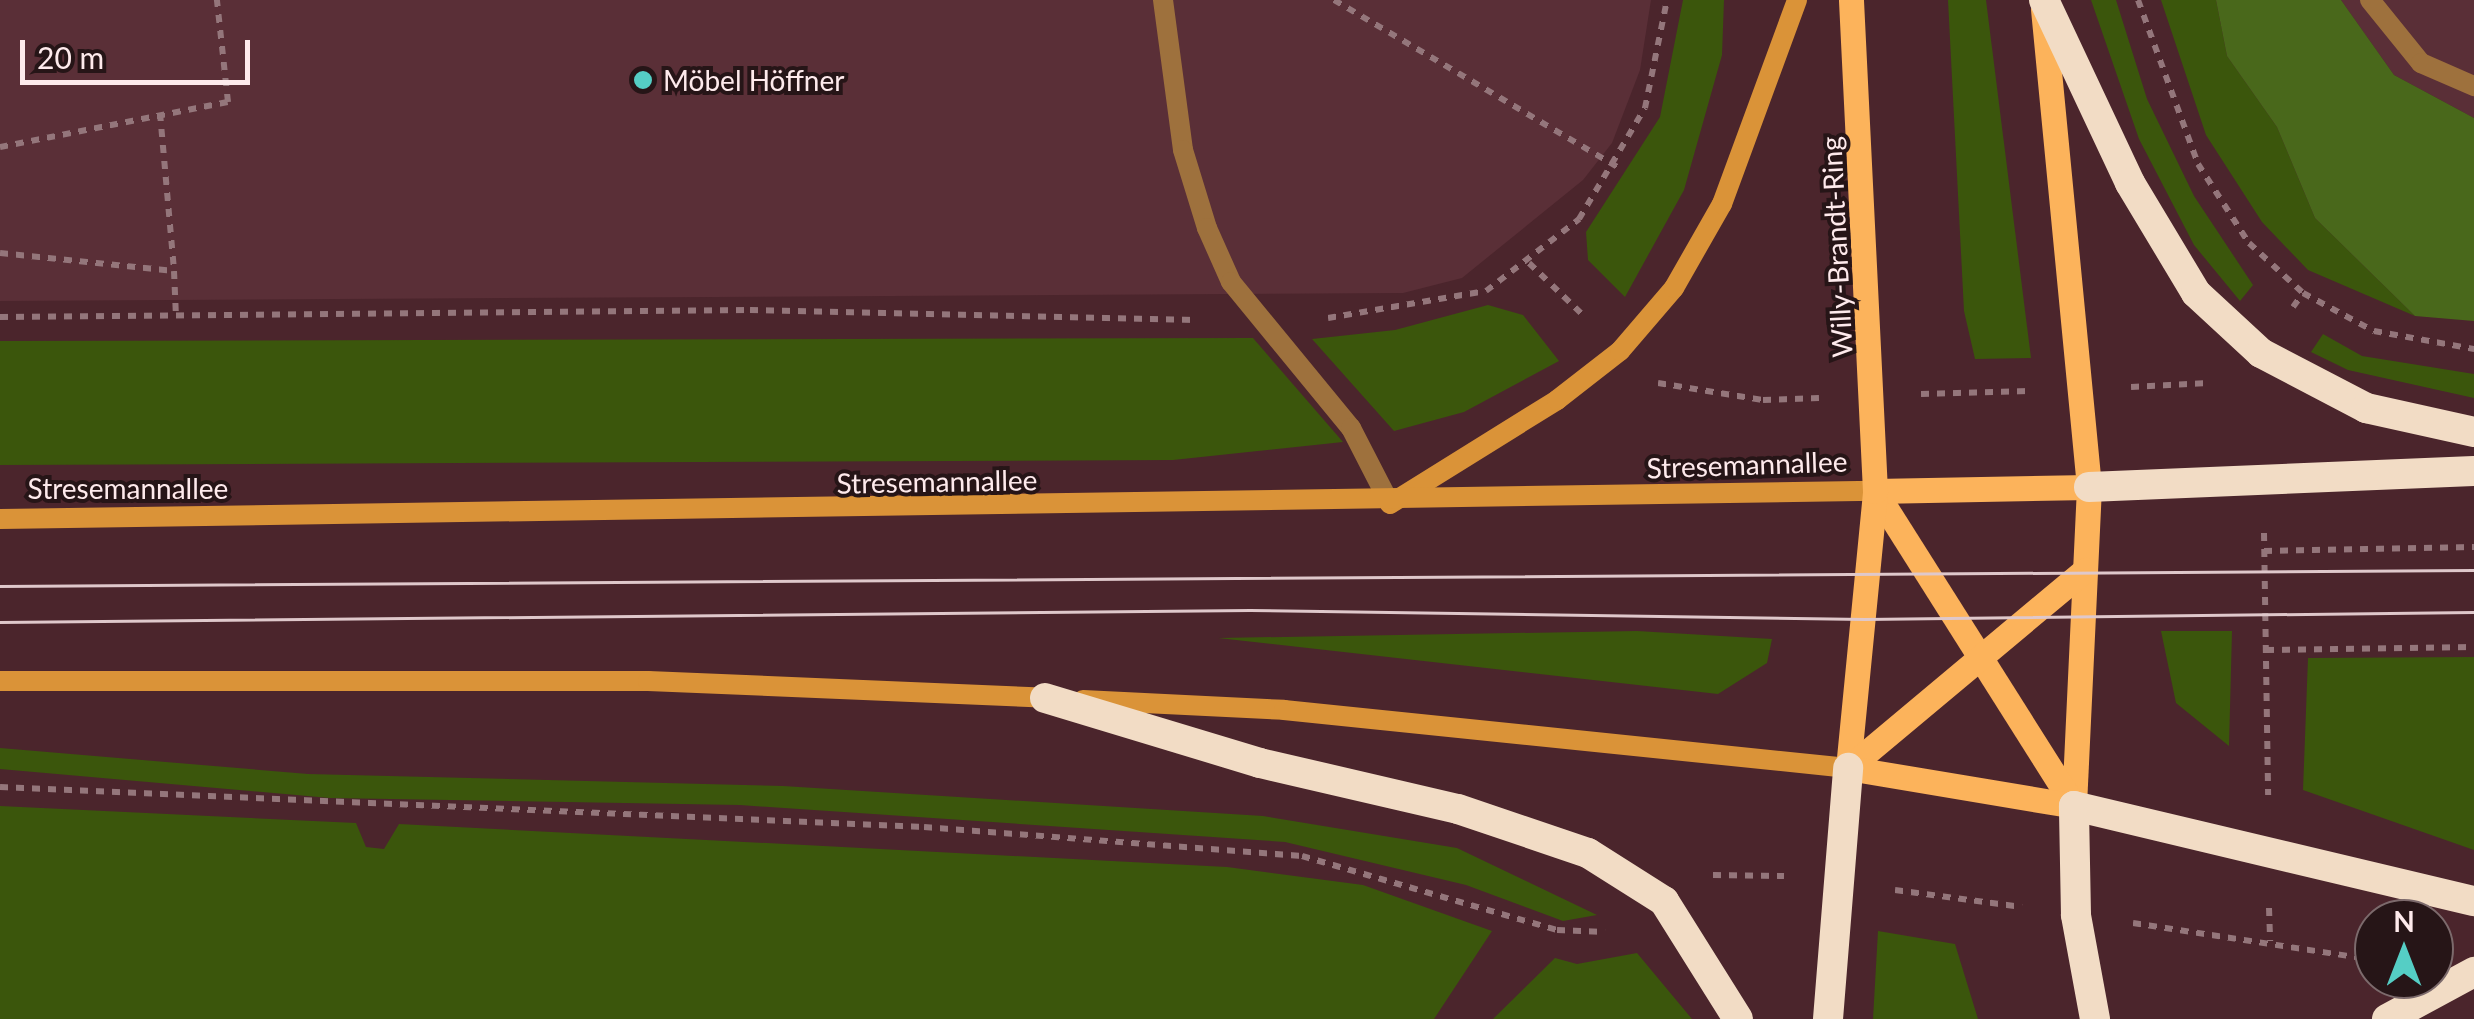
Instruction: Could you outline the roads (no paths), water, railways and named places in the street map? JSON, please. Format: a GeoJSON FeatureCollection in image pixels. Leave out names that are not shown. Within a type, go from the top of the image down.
{"type":"FeatureCollection","features":[{"type":"Feature","properties":{"kind":"highway"},"geometry":{"type":"LineString","coordinates":[[2043,0],[2130,184],[2196,293],[2261,353],[2366,408],[2474,432]]}},
{"type":"Feature","properties":{"kind":"highway"},"geometry":{"type":"LineString","coordinates":[[2089,487],[2262,484],[2474,471]]}},
{"type":"Feature","properties":{"kind":"highway"},"geometry":{"type":"LineString","coordinates":[[1046,698],[1260,763],[1458,809],[1588,853],[1664,900],[1738,1019]]}},
{"type":"Feature","properties":{"kind":"highway"},"geometry":{"type":"LineString","coordinates":[[1828,1019],[1848,768]]}},
{"type":"Feature","properties":{"kind":"highway"},"geometry":{"type":"LineString","coordinates":[[2095,1019],[2076,914],[2074,806],[2474,901]]}},
{"type":"Feature","properties":{"kind":"highway"},"geometry":{"type":"LineString","coordinates":[[2387,1019],[2474,972]]}},
{"type":"Feature","properties":{"kind":"main road"},"geometry":{"type":"LineString","coordinates":[[1390,504],[1557,400],[1620,350],[1674,288],[1722,204],[1797,0]]}},
{"type":"Feature","properties":{"kind":"main road","name":"Willy-Brandt-Ring"},"geometry":{"type":"LineString","coordinates":[[1848,768],[1875,491],[1851,0]]}},
{"type":"Feature","properties":{"kind":"main road"},"geometry":{"type":"LineString","coordinates":[[0,681],[648,681],[1284,710],[1848,768],[2074,806],[2089,487],[2043,0]]}},
{"type":"Feature","properties":{"kind":"main road","name":"Stresemannallee"},"geometry":{"type":"LineString","coordinates":[[0,519],[1390,504],[2089,487]]}},
{"type":"Feature","properties":{"kind":"main road","name":"Stresemannallee"},"geometry":{"type":"LineString","coordinates":[[1875,491],[2074,806]]}},
{"type":"Feature","properties":{"kind":"main road"},"geometry":{"type":"LineString","coordinates":[[1848,768],[2085,570]]}},
{"type":"Feature","properties":{"kind":"lane"},"geometry":{"type":"LineString","coordinates":[[1163,0],[1180,131],[1207,228],[1232,282],[1351,428],[1390,504]]}},
{"type":"Feature","properties":{"kind":"lane"},"geometry":{"type":"LineString","coordinates":[[2370,0],[2421,64],[2474,86]]}},
{"type":"Feature","properties":{"kind":"tram line"},"geometry":{"type":"LineString","coordinates":[[0,586],[2474,570]]}},
{"type":"Feature","properties":{"kind":"tram line"},"geometry":{"type":"LineString","coordinates":[[0,622],[1250,610],[1864,619],[2474,612]]}},
{"type":"Feature","properties":{"kind":"place","name":"Möbel Höffner"},"geometry":{"type":"Point","coordinates":[643,80]}}]}
